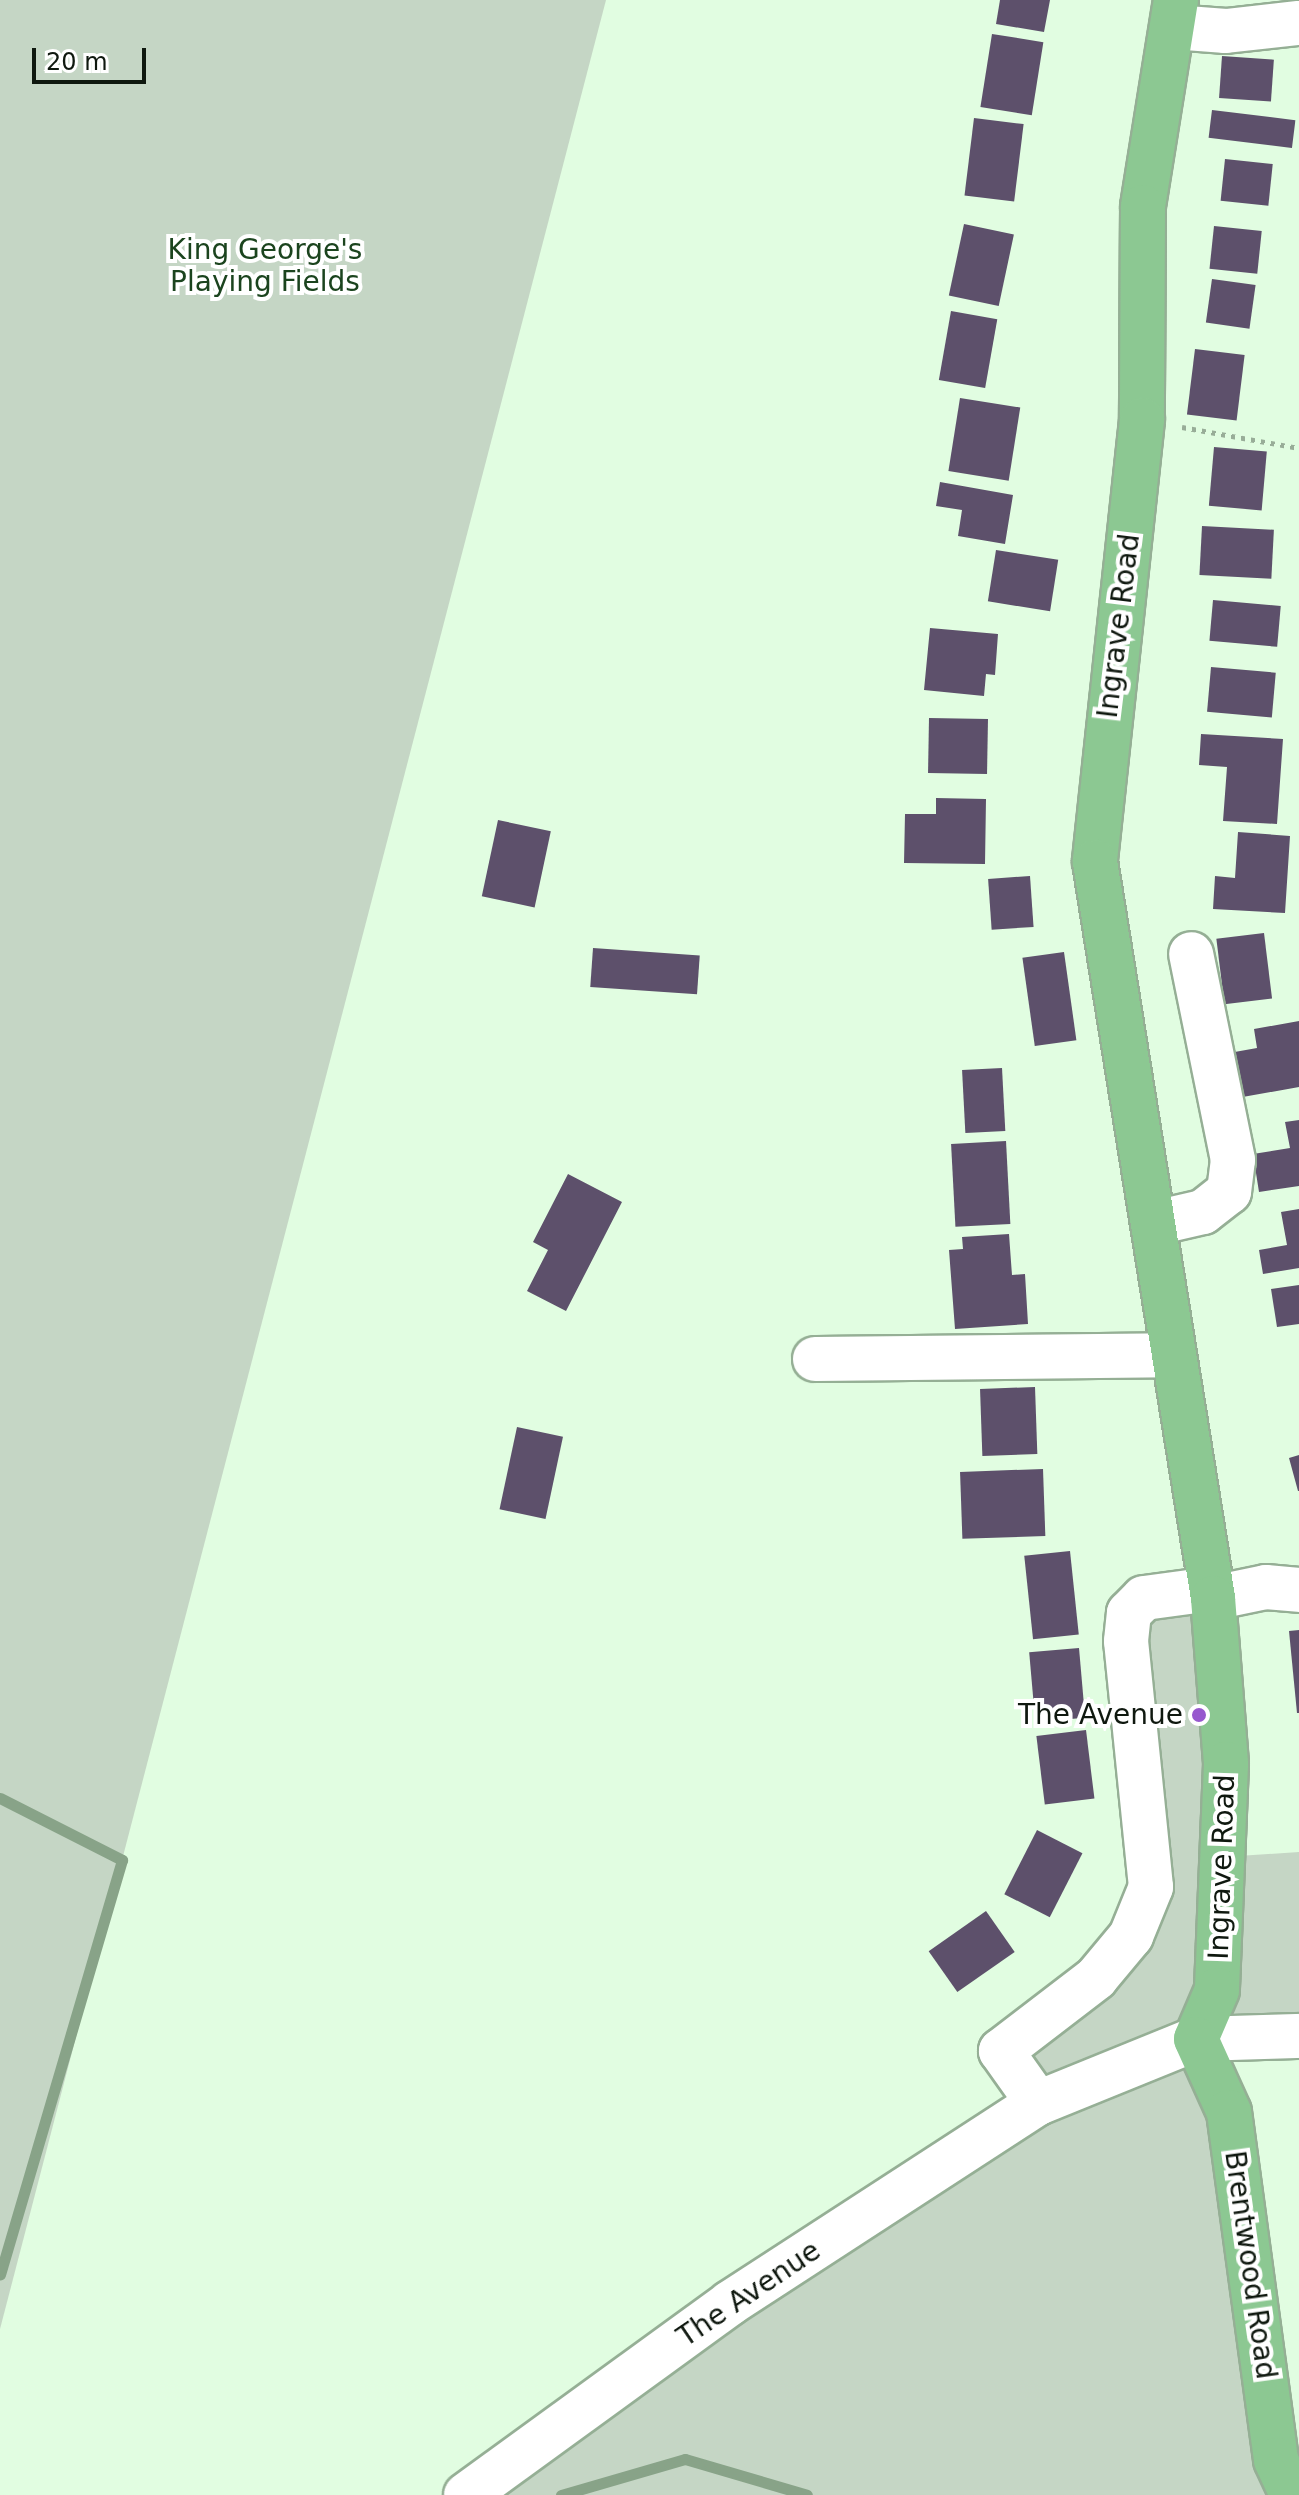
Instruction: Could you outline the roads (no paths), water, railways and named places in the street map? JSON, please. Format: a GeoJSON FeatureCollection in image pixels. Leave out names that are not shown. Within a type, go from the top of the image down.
{"type":"FeatureCollection","features":[{"type":"Feature","properties":{"kind":"main road","name":"Ingrave Road"},"geometry":{"type":"LineString","coordinates":[[1174,14],[1143,207],[1142,420],[1095,862],[1155,1223],[1171,1355],[1212,1594],[1226,1764],[1217,1990],[1196,2039]]}},
{"type":"Feature","properties":{"kind":"main road","name":"Brentwood Road"},"geometry":{"type":"LineString","coordinates":[[1196,2039],[1229,2112],[1276,2460],[1292,2495]]}},
{"type":"Feature","properties":{"kind":"street","name":"Ingrave Road"},"geometry":{"type":"LineString","coordinates":[[1174,14],[1226,31],[1299,23]]}},
{"type":"Feature","properties":{"kind":"street"},"geometry":{"type":"LineString","coordinates":[[1155,1223],[1203,1212],[1229,1192],[1233,1160],[1191,954]]}},
{"type":"Feature","properties":{"kind":"street"},"geometry":{"type":"LineString","coordinates":[[815,1359],[1171,1355]]}},
{"type":"Feature","properties":{"kind":"street"},"geometry":{"type":"LineString","coordinates":[[1038,2103],[1001,2051],[1096,1978],[1131,1936],[1151,1887],[1126,1641],[1129,1613],[1144,1598],[1266,1587],[1299,1590]]}},
{"type":"Feature","properties":{"kind":"street"},"geometry":{"type":"LineString","coordinates":[[1196,2039],[1299,2036]]}},
{"type":"Feature","properties":{"kind":"street","name":"The Avenue"},"geometry":{"type":"LineString","coordinates":[[466,2495],[730,2303],[1038,2103],[1196,2039]]}},
{"type":"Feature","properties":{"kind":"waterway"},"geometry":{"type":"LineString","coordinates":[[0,1798],[122,1860],[0,2274]]}},
{"type":"Feature","properties":{"kind":"waterway"},"geometry":{"type":"LineString","coordinates":[[561,2495],[685,2459],[807,2495]]}},
{"type":"Feature","properties":{"kind":"place","name":"The Avenue"},"geometry":{"type":"Point","coordinates":[1199,1715]}},
{"type":"Feature","properties":{"kind":"park label","name":"King George's Playing Fields"},"geometry":{"type":"Point","coordinates":[265,266]}}]}
